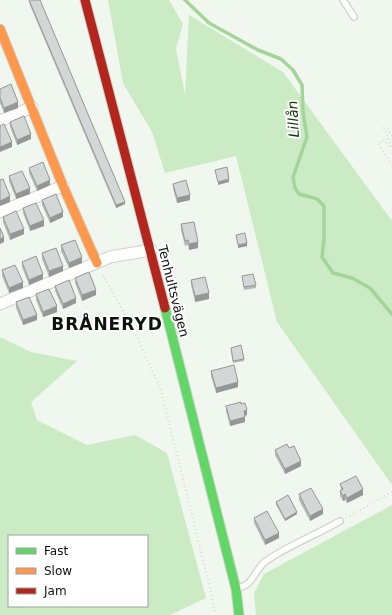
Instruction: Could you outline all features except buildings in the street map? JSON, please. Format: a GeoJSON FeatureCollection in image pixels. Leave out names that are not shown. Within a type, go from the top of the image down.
{"type":"FeatureCollection","features":[{"type":"Feature","properties":{"kind":"street","name":"Tenhultsvägen"},"geometry":{"type":"LineString","coordinates":[[85,0],[151,250],[236,589],[239,615]]}},
{"type":"Feature","properties":{"kind":"street"},"geometry":{"type":"LineString","coordinates":[[0,29],[63,186],[97,263]]}},
{"type":"Feature","properties":{"kind":"street"},"geometry":{"type":"LineString","coordinates":[[0,121],[32,107]]}},
{"type":"Feature","properties":{"kind":"street"},"geometry":{"type":"LineString","coordinates":[[0,212],[63,186]]}},
{"type":"Feature","properties":{"kind":"street"},"geometry":{"type":"LineString","coordinates":[[0,302],[113,256],[151,250]]}},
{"type":"Feature","properties":{"kind":"lane"},"geometry":{"type":"LineString","coordinates":[[343,0],[354,17]]}},
{"type":"Feature","properties":{"kind":"lane"},"geometry":{"type":"LineString","coordinates":[[236,589],[248,585],[264,562],[290,546],[317,534],[340,521]]}},
{"type":"Feature","properties":{"kind":"path"},"geometry":{"type":"LineString","coordinates":[[391,147],[384,128],[387,128],[392,136]]}},
{"type":"Feature","properties":{"kind":"path"},"geometry":{"type":"LineString","coordinates":[[391,147],[384,140],[378,144],[392,165]]}},
{"type":"Feature","properties":{"kind":"path"},"geometry":{"type":"LineString","coordinates":[[97,263],[135,333],[161,390],[211,592],[214,615]]}},
{"type":"Feature","properties":{"kind":"path"},"geometry":{"type":"LineString","coordinates":[[340,521],[392,492]]}},
{"type":"Feature","properties":{"kind":"green space"},"geometry":{"type":"Polygon","coordinates":[[[108,0],[169,0],[183,24],[176,48],[185,95],[189,15],[283,72],[392,221],[392,485],[277,322],[236,156],[165,173],[152,132],[123,83],[108,0]]]}},
{"type":"Feature","properties":{"kind":"green space"},"geometry":{"type":"Polygon","coordinates":[[[0,337],[31,352],[77,361],[31,402],[37,420],[87,445],[135,435],[167,453],[206,598],[170,615],[0,615],[0,337]]]}},
{"type":"Feature","properties":{"kind":"green space"},"geometry":{"type":"Polygon","coordinates":[[[392,505],[392,615],[256,615],[254,593],[264,574],[392,505]]]}},
{"type":"Feature","properties":{"kind":"waterway","name":"Lillån"},"geometry":{"type":"LineString","coordinates":[[185,0],[209,23],[258,50],[281,59],[293,70],[302,85],[303,112],[307,137],[293,177],[295,188],[299,194],[317,199],[324,206],[324,239],[322,257],[333,273],[352,278],[370,288],[392,314]]}},
{"type":"Feature","properties":{"kind":"traffic: fast"},"geometry":{"type":"LineString","coordinates":[[165,308],[236,589],[239,615]]}},
{"type":"Feature","properties":{"kind":"traffic: slow"},"geometry":{"type":"LineString","coordinates":[[0,29],[63,186],[97,263]]}},
{"type":"Feature","properties":{"kind":"traffic: jam"},"geometry":{"type":"LineString","coordinates":[[85,0],[165,308]]}},
{"type":"Feature","properties":{"kind":"district","name":"BRÅNERYD"},"geometry":{"type":"Point","coordinates":[107,324]}}]}
